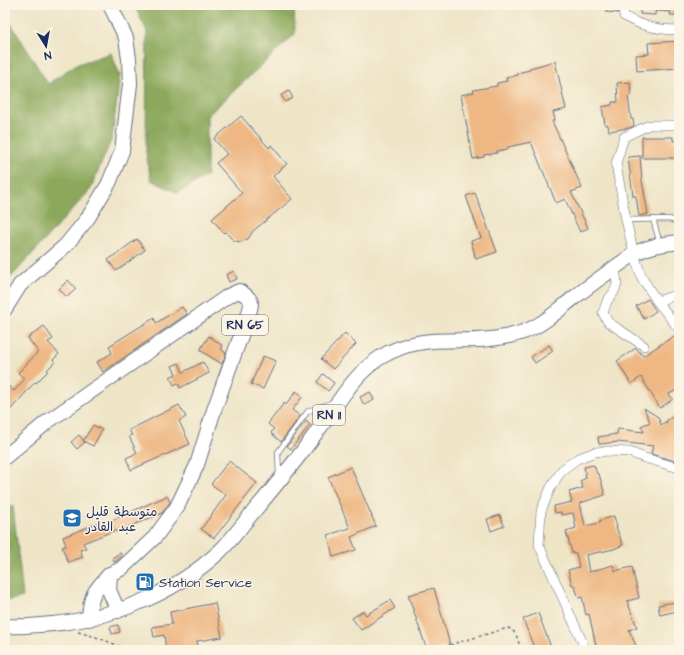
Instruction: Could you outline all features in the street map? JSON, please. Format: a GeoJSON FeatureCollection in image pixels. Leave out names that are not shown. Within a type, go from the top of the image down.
{"type":"FeatureCollection","features":[{"type":"Feature","properties":{"kind":"main road"},"geometry":{"type":"LineString","coordinates":[[5,309],[20,285],[66,245],[88,218],[109,183],[122,151],[130,84],[129,59],[126,38],[110,5]]}},
{"type":"Feature","properties":{"kind":"main road","name":"RN 11"},"geometry":{"type":"LineString","coordinates":[[5,626],[50,625],[89,619],[118,611],[142,602],[166,590],[204,565],[221,551],[316,433],[352,382],[366,368],[380,358],[398,348],[420,342],[497,339],[511,336],[537,326],[634,254],[660,244],[679,242]]}},
{"type":"Feature","properties":{"kind":"main road","name":"RN 65"},"geometry":{"type":"LineString","coordinates":[[5,457],[47,422],[228,296],[239,291],[249,297],[252,304],[214,410],[197,465],[177,507],[155,537],[122,569],[110,574]]}},
{"type":"Feature","properties":{"kind":"main road"},"geometry":{"type":"LineString","coordinates":[[110,574],[109,590],[118,611]]}},
{"type":"Feature","properties":{"kind":"main road"},"geometry":{"type":"LineString","coordinates":[[89,619],[90,602],[96,588],[110,574]]}},
{"type":"Feature","properties":{"kind":"street"},"geometry":{"type":"LineString","coordinates":[[623,5],[624,16],[633,22],[656,29],[679,30]]}},
{"type":"Feature","properties":{"kind":"street"},"geometry":{"type":"LineString","coordinates":[[679,125],[649,125],[624,136],[616,164],[626,220],[634,254],[642,278],[657,301],[679,329]]}},
{"type":"Feature","properties":{"kind":"street"},"geometry":{"type":"LineString","coordinates":[[615,267],[617,284],[614,292],[607,301],[603,313],[608,322],[644,346]]}},
{"type":"Feature","properties":{"kind":"street"},"geometry":{"type":"LineString","coordinates":[[657,301],[679,294]]}},
{"type":"Feature","properties":{"kind":"street"},"geometry":{"type":"LineString","coordinates":[[586,650],[539,545],[541,511],[551,487],[562,470],[577,458],[595,452],[629,452],[679,468]]}},
{"type":"Feature","properties":{"kind":"lane"},"geometry":{"type":"LineString","coordinates":[[653,219],[660,244]]}},
{"type":"Feature","properties":{"kind":"lane"},"geometry":{"type":"LineString","coordinates":[[626,220],[670,219],[679,223]]}},
{"type":"Feature","properties":{"kind":"lane"},"geometry":{"type":"LineString","coordinates":[[279,480],[278,452],[308,411],[339,400]]}},
{"type":"Feature","properties":{"kind":"path"},"geometry":{"type":"LineString","coordinates":[[439,650],[456,643],[508,628],[515,632],[521,650]]}},
{"type":"Feature","properties":{"kind":"path"},"geometry":{"type":"LineString","coordinates":[[72,631],[96,637],[130,650]]}},
{"type":"Feature","properties":{"kind":"green space"},"geometry":{"type":"Polygon","coordinates":[[[134,5],[294,5],[295,34],[207,116],[207,175],[178,193],[151,180],[146,153],[147,31],[134,5]]]}},
{"type":"Feature","properties":{"kind":"green space"},"geometry":{"type":"Polygon","coordinates":[[[5,14],[48,84],[75,65],[111,53],[120,75],[112,138],[90,190],[13,275],[5,281],[5,14]]]}},
{"type":"Feature","properties":{"kind":"green space"},"geometry":{"type":"Polygon","coordinates":[[[13,506],[23,597],[5,601],[5,508],[13,506]]]}},
{"type":"Feature","properties":{"kind":"building"},"geometry":{"type":"Polygon","coordinates":[[[607,5],[617,5],[618,13],[606,12],[607,5]]]}},
{"type":"Feature","properties":{"kind":"building"},"geometry":{"type":"Polygon","coordinates":[[[640,5],[656,5],[655,15],[640,14],[640,5]]]}},
{"type":"Feature","properties":{"kind":"building"},"geometry":{"type":"Polygon","coordinates":[[[656,5],[679,5],[679,15],[670,15],[671,12],[656,11],[656,5]]]}},
{"type":"Feature","properties":{"kind":"building"},"geometry":{"type":"Polygon","coordinates":[[[679,41],[679,68],[637,71],[636,55],[649,54],[648,43],[679,41]]]}},
{"type":"Feature","properties":{"kind":"building"},"geometry":{"type":"Polygon","coordinates":[[[555,61],[566,109],[553,112],[555,120],[552,121],[582,188],[571,192],[588,228],[580,232],[565,199],[556,203],[531,142],[508,147],[508,149],[497,151],[497,153],[484,155],[484,157],[473,159],[461,95],[474,92],[473,90],[497,86],[497,83],[507,81],[506,78],[518,75],[517,73],[555,61]]]}},
{"type":"Feature","properties":{"kind":"building"},"geometry":{"type":"Polygon","coordinates":[[[630,82],[631,95],[628,96],[631,119],[633,119],[634,126],[609,131],[608,125],[605,125],[602,107],[612,105],[612,102],[618,102],[617,83],[630,82]]]}},
{"type":"Feature","properties":{"kind":"building"},"geometry":{"type":"Polygon","coordinates":[[[289,91],[293,98],[285,102],[281,95],[289,91]]]}},
{"type":"Feature","properties":{"kind":"building"},"geometry":{"type":"Polygon","coordinates":[[[241,116],[269,148],[271,145],[287,164],[273,176],[292,199],[253,231],[248,239],[240,242],[233,240],[225,232],[224,233],[212,219],[242,193],[216,163],[227,154],[214,139],[241,116]]]}},
{"type":"Feature","properties":{"kind":"building"},"geometry":{"type":"Polygon","coordinates":[[[642,137],[673,137],[673,141],[679,141],[679,158],[642,158],[642,137]]]}},
{"type":"Feature","properties":{"kind":"building"},"geometry":{"type":"Polygon","coordinates":[[[640,156],[642,181],[648,214],[639,216],[636,196],[633,196],[628,157],[640,156]]]}},
{"type":"Feature","properties":{"kind":"building"},"geometry":{"type":"Polygon","coordinates":[[[475,193],[497,252],[476,259],[471,241],[481,238],[466,196],[475,193]]]}},
{"type":"Feature","properties":{"kind":"building"},"geometry":{"type":"Polygon","coordinates":[[[137,239],[145,250],[116,271],[108,260],[137,239]]]}},
{"type":"Feature","properties":{"kind":"building"},"geometry":{"type":"Polygon","coordinates":[[[234,271],[237,279],[229,282],[226,275],[234,271]]]}},
{"type":"Feature","properties":{"kind":"building"},"geometry":{"type":"Polygon","coordinates":[[[68,280],[76,289],[67,297],[59,289],[68,280]]]}},
{"type":"Feature","properties":{"kind":"building"},"geometry":{"type":"Polygon","coordinates":[[[648,299],[656,311],[644,319],[636,306],[648,299]]]}},
{"type":"Feature","properties":{"kind":"building"},"geometry":{"type":"Polygon","coordinates":[[[182,307],[187,314],[103,372],[97,362],[112,353],[109,346],[154,318],[156,323],[182,307]]]}},
{"type":"Feature","properties":{"kind":"building"},"geometry":{"type":"Polygon","coordinates":[[[44,326],[53,339],[48,342],[59,354],[53,360],[55,362],[47,370],[48,371],[36,383],[35,382],[5,416],[5,383],[14,391],[25,379],[18,373],[38,352],[28,338],[44,326]]]}},
{"type":"Feature","properties":{"kind":"building"},"geometry":{"type":"Polygon","coordinates":[[[345,333],[356,344],[333,369],[321,359],[345,333]]]}},
{"type":"Feature","properties":{"kind":"building"},"geometry":{"type":"Polygon","coordinates":[[[677,334],[679,335],[679,389],[669,394],[673,399],[660,408],[641,377],[631,384],[617,361],[636,348],[643,356],[677,334]]]}},
{"type":"Feature","properties":{"kind":"building"},"geometry":{"type":"Polygon","coordinates":[[[209,336],[223,346],[221,349],[226,353],[222,364],[201,351],[201,348],[209,336]]]}},
{"type":"Feature","properties":{"kind":"building"},"geometry":{"type":"Polygon","coordinates":[[[549,345],[553,351],[535,363],[531,357],[549,345]]]}},
{"type":"Feature","properties":{"kind":"building"},"geometry":{"type":"Polygon","coordinates":[[[263,356],[276,361],[263,389],[251,384],[263,356]]]}},
{"type":"Feature","properties":{"kind":"building"},"geometry":{"type":"Polygon","coordinates":[[[203,362],[209,373],[180,388],[178,383],[174,385],[170,377],[176,374],[172,366],[179,363],[183,372],[203,362]]]}},
{"type":"Feature","properties":{"kind":"building"},"geometry":{"type":"Polygon","coordinates":[[[323,374],[334,383],[328,391],[317,382],[323,374]]]}},
{"type":"Feature","properties":{"kind":"building"},"geometry":{"type":"Polygon","coordinates":[[[296,391],[303,396],[292,410],[300,416],[281,442],[271,433],[274,429],[268,424],[284,403],[286,405],[296,391]]]}},
{"type":"Feature","properties":{"kind":"building"},"geometry":{"type":"Polygon","coordinates":[[[370,392],[374,400],[364,405],[360,397],[370,392]]]}},
{"type":"Feature","properties":{"kind":"building"},"geometry":{"type":"Polygon","coordinates":[[[179,405],[186,417],[179,421],[190,444],[131,470],[126,458],[137,453],[129,436],[132,435],[129,430],[179,405]]]}},
{"type":"Feature","properties":{"kind":"building"},"geometry":{"type":"Polygon","coordinates":[[[644,408],[658,417],[661,425],[665,422],[668,424],[666,421],[679,413],[679,462],[651,454],[653,446],[618,442],[599,444],[598,437],[617,434],[618,429],[644,432],[641,426],[650,422],[644,408]]]}},
{"type":"Feature","properties":{"kind":"building"},"geometry":{"type":"Polygon","coordinates":[[[306,421],[310,425],[291,449],[287,446],[306,421]]]}},
{"type":"Feature","properties":{"kind":"building"},"geometry":{"type":"Polygon","coordinates":[[[93,425],[102,430],[93,446],[83,441],[93,425]]]}},
{"type":"Feature","properties":{"kind":"building"},"geometry":{"type":"Polygon","coordinates":[[[79,435],[85,442],[77,449],[71,442],[79,435]]]}},
{"type":"Feature","properties":{"kind":"building"},"geometry":{"type":"Polygon","coordinates":[[[229,461],[257,483],[214,538],[201,529],[226,495],[211,484],[229,461]]]}},
{"type":"Feature","properties":{"kind":"building"},"geometry":{"type":"Polygon","coordinates":[[[594,465],[597,474],[599,474],[605,495],[580,503],[585,526],[600,523],[599,521],[614,516],[616,527],[623,545],[614,549],[586,555],[589,572],[613,565],[615,571],[632,567],[639,598],[627,601],[637,627],[629,630],[638,650],[597,650],[589,614],[586,615],[582,597],[579,598],[574,585],[572,585],[568,570],[579,567],[576,553],[572,553],[566,531],[576,528],[573,513],[561,515],[561,512],[555,513],[554,506],[572,502],[569,492],[583,488],[580,481],[586,478],[584,467],[594,465]]]}},
{"type":"Feature","properties":{"kind":"building"},"geometry":{"type":"Polygon","coordinates":[[[351,467],[376,526],[351,537],[356,550],[333,557],[328,535],[350,528],[328,477],[351,467]]]}},
{"type":"Feature","properties":{"kind":"building"},"geometry":{"type":"Polygon","coordinates":[[[167,496],[170,502],[162,513],[116,532],[116,530],[83,543],[86,548],[80,550],[83,557],[68,562],[62,547],[66,546],[63,537],[100,522],[101,525],[167,496]]]}},
{"type":"Feature","properties":{"kind":"building"},"geometry":{"type":"Polygon","coordinates":[[[500,515],[504,526],[491,531],[487,519],[500,515]]]}},
{"type":"Feature","properties":{"kind":"building"},"geometry":{"type":"Polygon","coordinates":[[[120,553],[122,556],[115,562],[112,558],[120,553]]]}},
{"type":"Feature","properties":{"kind":"building"},"geometry":{"type":"Polygon","coordinates":[[[434,588],[450,645],[435,650],[427,650],[408,595],[434,588]]]}},
{"type":"Feature","properties":{"kind":"building"},"geometry":{"type":"Polygon","coordinates":[[[390,600],[395,608],[361,630],[352,618],[363,611],[366,615],[390,600]]]}},
{"type":"Feature","properties":{"kind":"building"},"geometry":{"type":"Polygon","coordinates":[[[675,602],[677,611],[660,615],[658,605],[675,602]]]}},
{"type":"Feature","properties":{"kind":"building"},"geometry":{"type":"Polygon","coordinates":[[[215,603],[222,637],[197,641],[199,650],[166,650],[164,635],[154,637],[152,627],[172,624],[170,612],[215,603]]]}},
{"type":"Feature","properties":{"kind":"building"},"geometry":{"type":"Polygon","coordinates":[[[538,613],[552,650],[535,650],[523,619],[538,613]]]}},
{"type":"Feature","properties":{"kind":"building"},"geometry":{"type":"Polygon","coordinates":[[[118,625],[120,632],[112,634],[110,627],[118,625]]]}},
{"type":"Feature","properties":{"kind":"place","name":"متوسطة قليل عبد القادر"},"geometry":{"type":"Point","coordinates":[72,518]}},
{"type":"Feature","properties":{"kind":"place","name":"Station Service"},"geometry":{"type":"Point","coordinates":[145,582]}}]}
